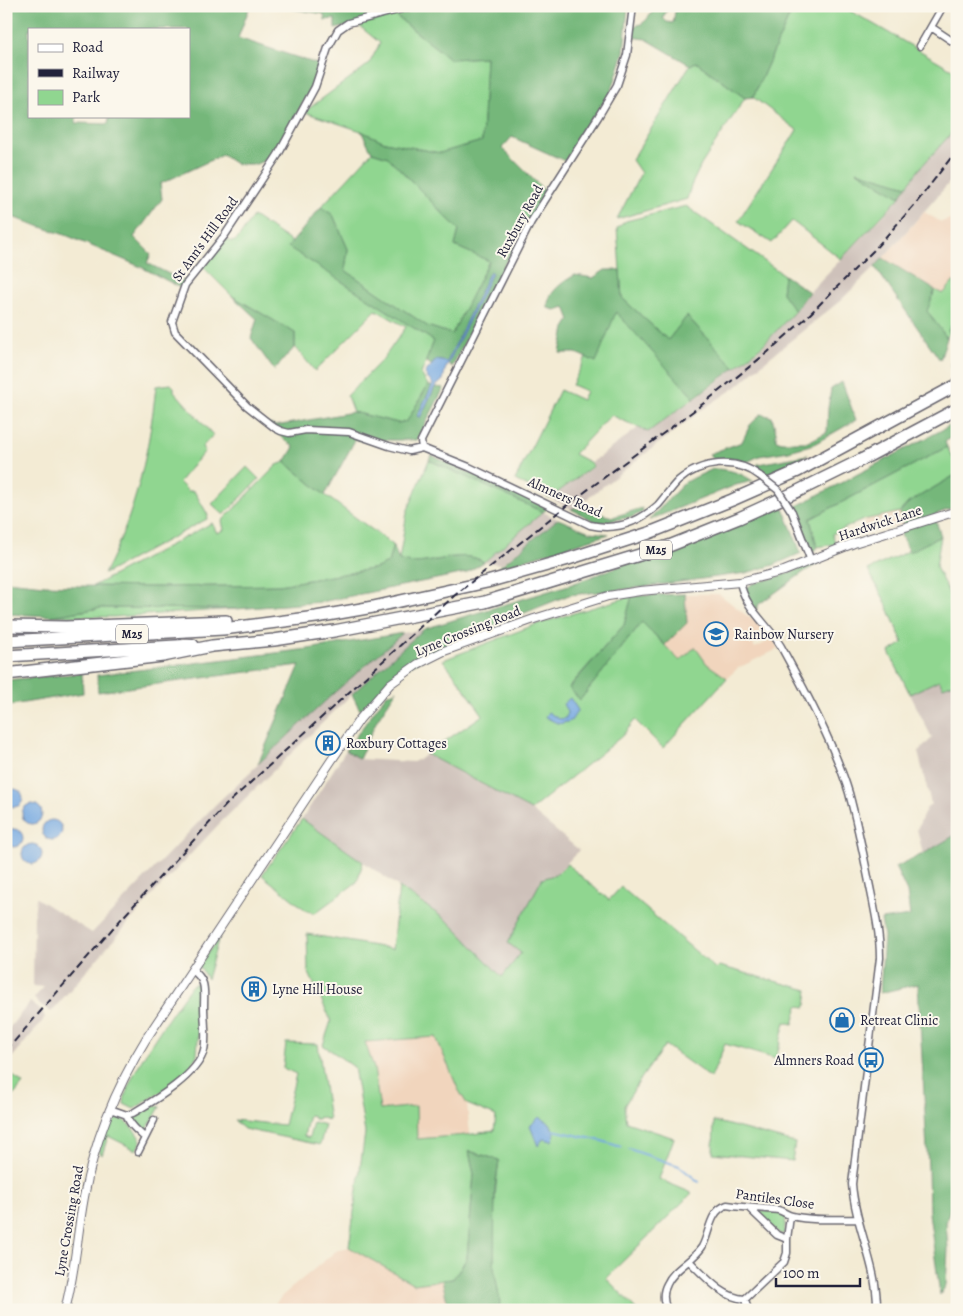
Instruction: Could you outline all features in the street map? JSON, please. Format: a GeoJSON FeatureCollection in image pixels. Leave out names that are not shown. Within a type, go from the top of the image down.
{"type":"FeatureCollection","features":[{"type":"Feature","properties":{"kind":"highway","name":"M25"},"geometry":{"type":"LineString","coordinates":[[6,641],[222,629],[316,617],[373,607],[487,582],[566,560],[649,533],[732,500],[798,471],[957,385]]}},
{"type":"Feature","properties":{"kind":"highway","name":"M25"},"geometry":{"type":"LineString","coordinates":[[6,656],[188,645],[212,646],[274,640],[334,631],[485,602],[669,546],[739,518],[796,492],[957,409]]}},
{"type":"Feature","properties":{"kind":"highway"},"geometry":{"type":"LineString","coordinates":[[6,626],[221,621],[258,624]]}},
{"type":"Feature","properties":{"kind":"highway"},"geometry":{"type":"LineString","coordinates":[[6,674],[163,656],[212,646]]}},
{"type":"Feature","properties":{"kind":"street","name":"St Ann's Hill Road"},"geometry":{"type":"LineString","coordinates":[[413,6],[348,23],[338,30],[328,48],[315,87],[278,155],[225,235],[185,285],[172,322],[175,332],[214,373],[247,406],[275,428],[289,433],[306,430],[348,432],[389,446],[409,450],[422,448]]}},
{"type":"Feature","properties":{"kind":"street","name":"Ruxbury Road"},"geometry":{"type":"LineString","coordinates":[[422,448],[421,441],[531,222],[617,85],[627,55],[633,6]]}},
{"type":"Feature","properties":{"kind":"street"},"geometry":{"type":"LineString","coordinates":[[920,46],[943,6]]}},
{"type":"Feature","properties":{"kind":"street"},"geometry":{"type":"LineString","coordinates":[[931,27],[955,42]]}},
{"type":"Feature","properties":{"kind":"street","name":"Almners Road"},"geometry":{"type":"LineString","coordinates":[[422,448],[468,466],[590,525],[601,527],[628,524],[644,516],[658,504],[678,481],[695,470],[714,464],[736,464],[749,468],[778,490],[792,512],[811,560]]}},
{"type":"Feature","properties":{"kind":"street","name":"Hardwick Lane"},"geometry":{"type":"LineString","coordinates":[[811,560],[854,543],[957,511]]}},
{"type":"Feature","properties":{"kind":"street","name":"Lyne Crossing Road"},"geometry":{"type":"LineString","coordinates":[[65,1310],[74,1267],[84,1196],[94,1156],[110,1109],[134,1058],[359,720],[380,695],[404,673],[444,651],[583,602],[615,594],[740,582],[784,571],[811,560]]}},
{"type":"Feature","properties":{"kind":"street"},"geometry":{"type":"LineString","coordinates":[[740,582],[746,602],[770,629],[785,653],[835,755],[856,819],[877,926],[880,951],[879,964],[852,1184],[853,1200],[876,1280],[877,1310]]}},
{"type":"Feature","properties":{"kind":"street"},"geometry":{"type":"LineString","coordinates":[[110,1109],[127,1115],[136,1111],[186,1077],[200,1060],[205,1042],[204,987],[200,976],[192,970]]}},
{"type":"Feature","properties":{"kind":"street"},"geometry":{"type":"LineString","coordinates":[[127,1115],[130,1123],[145,1138]]}},
{"type":"Feature","properties":{"kind":"street"},"geometry":{"type":"LineString","coordinates":[[138,1152],[154,1120]]}},
{"type":"Feature","properties":{"kind":"street","name":"Pantiles Close"},"geometry":{"type":"LineString","coordinates":[[668,1310],[664,1301],[667,1283],[701,1248],[713,1218],[723,1206],[784,1211],[790,1216],[858,1219]]}},
{"type":"Feature","properties":{"kind":"street"},"geometry":{"type":"LineString","coordinates":[[750,1209],[777,1235],[787,1239]]}},
{"type":"Feature","properties":{"kind":"street"},"geometry":{"type":"LineString","coordinates":[[742,1299],[784,1262],[787,1253],[790,1216]]}},
{"type":"Feature","properties":{"kind":"street"},"geometry":{"type":"LineString","coordinates":[[689,1261],[717,1288],[726,1294],[742,1299],[748,1310]]}},
{"type":"Feature","properties":{"kind":"shaded area"},"geometry":{"type":"Polygon","coordinates":[[[957,127],[957,174],[875,267],[840,301],[736,387],[703,409],[575,508],[571,509],[550,498],[593,467],[591,463],[638,428],[648,432],[715,384],[763,346],[816,285],[886,213],[921,167],[957,127]]]}},
{"type":"Feature","properties":{"kind":"shaded area"},"geometry":{"type":"Polygon","coordinates":[[[924,212],[941,222],[957,217],[957,277],[943,294],[883,258],[924,212]]]}},
{"type":"Feature","properties":{"kind":"shaded area"},"geometry":{"type":"Polygon","coordinates":[[[543,512],[558,519],[501,564],[484,562],[543,512]]]}},
{"type":"Feature","properties":{"kind":"shaded area"},"geometry":{"type":"Polygon","coordinates":[[[900,512],[903,524],[867,534],[863,520],[900,512]]]}},
{"type":"Feature","properties":{"kind":"shaded area","name":"Rainbow Nursery"},"geometry":{"type":"Polygon","coordinates":[[[685,594],[719,594],[764,629],[750,639],[755,648],[773,639],[778,649],[738,668],[727,678],[707,664],[695,647],[680,661],[665,645],[687,623],[685,594]]]}},
{"type":"Feature","properties":{"kind":"shaded area"},"geometry":{"type":"Polygon","coordinates":[[[424,629],[352,694],[219,824],[158,889],[51,1012],[37,1002],[34,998],[44,987],[33,986],[36,898],[92,933],[216,804],[335,692],[403,633],[424,629]]]}},
{"type":"Feature","properties":{"kind":"shaded area"},"geometry":{"type":"Polygon","coordinates":[[[939,680],[943,687],[957,682],[957,834],[923,854],[917,829],[926,809],[931,804],[918,752],[932,738],[910,694],[939,680]]]}},
{"type":"Feature","properties":{"kind":"shaded area"},"geometry":{"type":"Polygon","coordinates":[[[346,750],[359,759],[413,762],[426,754],[531,810],[579,850],[557,874],[542,879],[521,953],[502,977],[449,922],[302,819],[346,750]]]}},
{"type":"Feature","properties":{"kind":"shaded area"},"geometry":{"type":"Polygon","coordinates":[[[30,1002],[43,1012],[45,1018],[6,1065],[6,1032],[30,1002]]]}},
{"type":"Feature","properties":{"kind":"shaded area"},"geometry":{"type":"Polygon","coordinates":[[[436,1037],[458,1089],[467,1104],[470,1135],[416,1139],[380,1110],[374,1068],[365,1042],[436,1037]]]}},
{"type":"Feature","properties":{"kind":"shaded area"},"geometry":{"type":"Polygon","coordinates":[[[349,1247],[414,1284],[442,1280],[448,1305],[447,1310],[269,1310],[283,1295],[336,1251],[349,1247]]]}},
{"type":"Feature","properties":{"kind":"green space"},"geometry":{"type":"Polygon","coordinates":[[[6,6],[250,6],[238,38],[320,65],[312,86],[274,157],[256,164],[236,164],[222,155],[160,184],[162,199],[134,237],[151,254],[147,263],[185,282],[181,288],[141,267],[68,236],[6,215],[6,6]]]}},
{"type":"Feature","properties":{"kind":"green space"},"geometry":{"type":"Polygon","coordinates":[[[274,6],[628,6],[624,52],[611,93],[586,126],[565,161],[512,137],[502,148],[546,192],[500,272],[452,367],[447,362],[436,360],[431,365],[426,361],[434,341],[288,247],[321,207],[333,215],[348,249],[345,270],[427,326],[452,334],[489,261],[455,246],[459,230],[388,157],[372,152],[361,131],[385,142],[440,153],[482,141],[486,57],[450,59],[396,16],[335,29],[335,19],[325,20],[324,14],[274,6]]]}},
{"type":"Feature","properties":{"kind":"green space"},"geometry":{"type":"Polygon","coordinates":[[[656,6],[669,6],[663,18],[667,22],[673,23],[676,6],[771,6],[789,17],[753,97],[745,98],[696,62],[690,65],[646,39],[632,37],[633,26],[644,22],[656,6]]]}},
{"type":"Feature","properties":{"kind":"green space"},"geometry":{"type":"Polygon","coordinates":[[[794,6],[842,6],[957,72],[957,127],[921,167],[907,186],[859,172],[900,197],[841,259],[792,221],[772,243],[738,221],[797,130],[753,97],[794,6]]]}},
{"type":"Feature","properties":{"kind":"green space"},"geometry":{"type":"Polygon","coordinates":[[[396,16],[450,59],[486,57],[482,141],[440,153],[385,142],[361,131],[304,112],[369,64],[380,43],[358,25],[396,16]]]}},
{"type":"Feature","properties":{"kind":"green space"},"geometry":{"type":"Polygon","coordinates":[[[696,62],[745,98],[701,165],[687,199],[617,219],[641,173],[632,160],[690,65],[696,62]]]}},
{"type":"Feature","properties":{"kind":"green space"},"geometry":{"type":"Polygon","coordinates":[[[372,152],[388,157],[459,230],[455,246],[489,261],[452,334],[427,326],[345,270],[348,249],[333,215],[321,207],[372,152]]]}},
{"type":"Feature","properties":{"kind":"green space"},"geometry":{"type":"Polygon","coordinates":[[[857,171],[907,186],[900,197],[857,171]]]}},
{"type":"Feature","properties":{"kind":"green space"},"geometry":{"type":"Polygon","coordinates":[[[686,206],[784,275],[782,293],[795,311],[763,345],[735,368],[687,316],[668,340],[622,298],[617,228],[626,221],[686,206]]]}},
{"type":"Feature","properties":{"kind":"green space"},"geometry":{"type":"Polygon","coordinates":[[[253,216],[293,243],[289,247],[434,341],[421,374],[428,385],[407,422],[398,423],[353,412],[347,396],[383,359],[406,327],[376,310],[315,371],[295,347],[295,333],[232,296],[203,267],[226,239],[232,242],[237,240],[253,216]]]}},
{"type":"Feature","properties":{"kind":"green space"},"geometry":{"type":"Polygon","coordinates":[[[883,258],[935,290],[927,311],[947,338],[940,360],[875,267],[883,258]]]}},
{"type":"Feature","properties":{"kind":"green space"},"geometry":{"type":"Polygon","coordinates":[[[605,270],[620,270],[622,298],[668,340],[687,316],[735,368],[694,398],[616,312],[596,362],[576,353],[560,353],[565,328],[570,320],[565,307],[556,310],[548,308],[550,297],[561,284],[575,275],[593,278],[605,270]]]}},
{"type":"Feature","properties":{"kind":"green space"},"geometry":{"type":"Polygon","coordinates":[[[784,275],[809,292],[795,311],[782,293],[784,275]]]}},
{"type":"Feature","properties":{"kind":"green space"},"geometry":{"type":"Polygon","coordinates":[[[954,281],[957,292],[958,311],[947,338],[926,311],[935,290],[943,294],[954,281]]]}},
{"type":"Feature","properties":{"kind":"green space"},"geometry":{"type":"Polygon","coordinates":[[[232,296],[295,333],[295,347],[274,370],[251,338],[257,319],[232,296]]]}},
{"type":"Feature","properties":{"kind":"green space"},"geometry":{"type":"Polygon","coordinates":[[[616,311],[694,398],[648,432],[611,415],[574,454],[593,466],[550,498],[515,480],[560,390],[582,400],[586,391],[572,385],[586,357],[595,361],[616,311]]]}},
{"type":"Feature","properties":{"kind":"green space"},"geometry":{"type":"Polygon","coordinates":[[[957,314],[957,369],[952,372],[950,365],[956,344],[948,331],[957,314]]]}},
{"type":"Feature","properties":{"kind":"green space"},"geometry":{"type":"Polygon","coordinates":[[[842,382],[856,420],[814,444],[789,451],[759,456],[745,463],[737,458],[713,459],[709,454],[742,442],[750,425],[761,414],[772,417],[776,440],[782,442],[808,442],[827,432],[831,389],[842,382]]]}},
{"type":"Feature","properties":{"kind":"green space"},"geometry":{"type":"Polygon","coordinates":[[[171,384],[174,387],[174,391],[213,435],[202,447],[205,451],[179,482],[188,491],[194,491],[208,515],[207,519],[104,574],[125,528],[133,505],[145,459],[156,386],[171,384]]]}},
{"type":"Feature","properties":{"kind":"green space"},"geometry":{"type":"Polygon","coordinates":[[[428,385],[433,387],[418,416],[420,417],[435,387],[444,388],[417,440],[355,440],[325,495],[285,462],[294,447],[264,423],[276,426],[353,412],[398,423],[407,421],[428,385]]]}},
{"type":"Feature","properties":{"kind":"green space"},"geometry":{"type":"Polygon","coordinates":[[[957,422],[957,433],[945,442],[947,447],[810,519],[817,547],[812,553],[795,507],[957,422]]]}},
{"type":"Feature","properties":{"kind":"green space"},"geometry":{"type":"Polygon","coordinates":[[[947,447],[957,466],[957,474],[908,503],[900,512],[863,520],[832,534],[836,544],[817,547],[810,519],[947,447]]]}},
{"type":"Feature","properties":{"kind":"green space"},"geometry":{"type":"Polygon","coordinates":[[[431,455],[548,508],[543,512],[429,460],[431,455]]]}},
{"type":"Feature","properties":{"kind":"green space"},"geometry":{"type":"Polygon","coordinates":[[[808,455],[767,474],[755,468],[758,464],[808,455]]]}},
{"type":"Feature","properties":{"kind":"green space"},"geometry":{"type":"Polygon","coordinates":[[[429,460],[543,512],[484,562],[464,556],[420,563],[409,563],[399,560],[407,512],[429,460]]]}},
{"type":"Feature","properties":{"kind":"green space"},"geometry":{"type":"Polygon","coordinates":[[[285,462],[325,495],[393,545],[388,563],[377,568],[280,585],[93,586],[212,523],[217,533],[224,530],[222,521],[277,465],[285,462]]]}},
{"type":"Feature","properties":{"kind":"green space"},"geometry":{"type":"Polygon","coordinates":[[[247,467],[259,479],[224,515],[212,504],[247,467]]]}},
{"type":"Feature","properties":{"kind":"green space"},"geometry":{"type":"Polygon","coordinates":[[[713,469],[734,472],[753,481],[736,485],[649,520],[685,482],[713,469]]]}},
{"type":"Feature","properties":{"kind":"green space"},"geometry":{"type":"Polygon","coordinates":[[[957,474],[957,506],[934,515],[941,536],[909,552],[900,533],[903,524],[900,512],[908,503],[957,474]]]}},
{"type":"Feature","properties":{"kind":"green space"},"geometry":{"type":"Polygon","coordinates":[[[782,505],[801,553],[774,565],[746,573],[569,595],[448,644],[396,674],[360,710],[352,694],[424,629],[572,584],[782,505]]]}},
{"type":"Feature","properties":{"kind":"green space"},"geometry":{"type":"Polygon","coordinates":[[[575,508],[613,517],[642,508],[643,512],[632,517],[598,523],[571,509],[575,508]]]}},
{"type":"Feature","properties":{"kind":"green space"},"geometry":{"type":"Polygon","coordinates":[[[558,519],[590,532],[609,534],[498,568],[558,519]]]}},
{"type":"Feature","properties":{"kind":"green space"},"geometry":{"type":"Polygon","coordinates":[[[941,536],[936,567],[957,610],[957,682],[943,687],[939,680],[910,694],[889,652],[903,643],[885,601],[868,570],[941,536]]]}},
{"type":"Feature","properties":{"kind":"green space"},"geometry":{"type":"Polygon","coordinates":[[[393,545],[399,560],[409,563],[463,556],[484,562],[466,573],[321,602],[236,609],[101,608],[52,616],[6,614],[6,581],[76,586],[280,585],[377,568],[388,563],[393,545]]]}},
{"type":"Feature","properties":{"kind":"green space"},"geometry":{"type":"Polygon","coordinates":[[[827,558],[758,605],[756,610],[746,596],[746,589],[752,584],[780,576],[827,558]]]}},
{"type":"Feature","properties":{"kind":"green space"},"geometry":{"type":"Polygon","coordinates":[[[685,594],[687,623],[665,645],[642,622],[580,700],[569,688],[624,625],[632,596],[685,594]]]}},
{"type":"Feature","properties":{"kind":"green space"},"geometry":{"type":"Polygon","coordinates":[[[632,596],[624,625],[569,687],[580,700],[642,622],[680,661],[695,647],[707,664],[727,678],[663,748],[635,720],[622,736],[531,810],[426,754],[483,715],[443,660],[537,624],[632,596]]]}},
{"type":"Feature","properties":{"kind":"green space"},"geometry":{"type":"Polygon","coordinates":[[[101,608],[236,609],[113,617],[52,616],[101,608]]]}},
{"type":"Feature","properties":{"kind":"green space"},"geometry":{"type":"Polygon","coordinates":[[[403,633],[335,692],[258,764],[300,665],[98,692],[97,675],[308,649],[403,633]]]}},
{"type":"Feature","properties":{"kind":"green space"},"geometry":{"type":"Polygon","coordinates":[[[82,673],[83,693],[6,706],[6,680],[82,673]]]}},
{"type":"Feature","properties":{"kind":"green space"},"geometry":{"type":"Polygon","coordinates":[[[397,690],[377,720],[359,759],[346,750],[386,695],[397,690]]]}},
{"type":"Feature","properties":{"kind":"green space"},"geometry":{"type":"Polygon","coordinates":[[[302,819],[363,862],[357,882],[315,913],[307,911],[262,875],[302,819]]]}},
{"type":"Feature","properties":{"kind":"green space"},"geometry":{"type":"Polygon","coordinates":[[[957,834],[957,1192],[954,1194],[946,1223],[948,1249],[946,1285],[940,1295],[929,1213],[918,984],[880,993],[884,936],[881,920],[910,916],[907,892],[895,867],[923,854],[957,834]]]}},
{"type":"Feature","properties":{"kind":"green space"},"geometry":{"type":"Polygon","coordinates":[[[567,864],[609,900],[621,887],[716,969],[719,966],[808,990],[806,1007],[798,1006],[793,1024],[785,1022],[776,1059],[725,1044],[711,1078],[665,1045],[624,1106],[626,1122],[674,1138],[659,1179],[692,1193],[606,1278],[637,1310],[499,1310],[494,1270],[494,1238],[499,1160],[469,1151],[474,1174],[467,1258],[453,1279],[414,1284],[349,1247],[365,1133],[354,1067],[323,1045],[331,1021],[308,971],[307,934],[392,949],[399,887],[449,922],[502,977],[521,953],[508,943],[542,879],[557,874],[567,864]],[[436,1037],[365,1042],[374,1068],[380,1110],[416,1106],[417,1139],[494,1131],[496,1116],[467,1104],[458,1089],[436,1037]]]}},
{"type":"Feature","properties":{"kind":"green space"},"geometry":{"type":"Polygon","coordinates":[[[219,937],[207,979],[199,966],[219,937]]]}},
{"type":"Feature","properties":{"kind":"green space"},"geometry":{"type":"Polygon","coordinates":[[[197,983],[201,989],[197,1055],[192,1064],[178,1080],[134,1109],[124,1104],[126,1092],[141,1061],[192,985],[197,983]]]}},
{"type":"Feature","properties":{"kind":"green space"},"geometry":{"type":"Polygon","coordinates":[[[286,1043],[318,1044],[329,1120],[319,1117],[314,1119],[314,1116],[309,1115],[304,1136],[309,1138],[313,1122],[325,1125],[320,1145],[244,1129],[234,1120],[284,1125],[296,1074],[283,1068],[286,1043]]]}},
{"type":"Feature","properties":{"kind":"green space"},"geometry":{"type":"Polygon","coordinates":[[[6,1070],[23,1084],[6,1105],[6,1070]]]}},
{"type":"Feature","properties":{"kind":"green space"},"geometry":{"type":"Polygon","coordinates":[[[153,1104],[160,1107],[146,1131],[141,1130],[131,1118],[153,1104]]]}},
{"type":"Feature","properties":{"kind":"green space"},"geometry":{"type":"Polygon","coordinates":[[[118,1117],[131,1127],[141,1141],[136,1150],[108,1136],[102,1155],[99,1151],[107,1126],[118,1117]]]}},
{"type":"Feature","properties":{"kind":"green space"},"geometry":{"type":"Polygon","coordinates":[[[714,1121],[795,1143],[792,1161],[713,1153],[714,1121]]]}},
{"type":"Feature","properties":{"kind":"green space"},"geometry":{"type":"Polygon","coordinates":[[[469,1151],[499,1160],[495,1188],[494,1267],[500,1302],[499,1310],[453,1310],[448,1305],[442,1280],[453,1279],[467,1258],[474,1174],[469,1151]]]}},
{"type":"Feature","properties":{"kind":"green space"},"geometry":{"type":"Polygon","coordinates":[[[756,1212],[781,1212],[786,1217],[784,1234],[780,1234],[756,1212]]]}},
{"type":"Feature","properties":{"kind":"water"},"geometry":{"type":"Polygon","coordinates":[[[490,271],[492,273],[445,370],[443,380],[435,387],[420,418],[417,416],[433,384],[425,373],[436,360],[447,362],[490,271]]]}},
{"type":"Feature","properties":{"kind":"water"},"geometry":{"type":"Polygon","coordinates":[[[570,698],[578,710],[571,721],[559,724],[545,717],[548,712],[559,719],[566,718],[567,712],[563,704],[570,698]]]}},
{"type":"Feature","properties":{"kind":"water"},"geometry":{"type":"Polygon","coordinates":[[[10,789],[18,789],[23,794],[21,805],[10,807],[5,802],[5,794],[10,789]]]}},
{"type":"Feature","properties":{"kind":"water"},"geometry":{"type":"Polygon","coordinates":[[[32,804],[39,807],[42,814],[39,821],[32,824],[25,821],[22,814],[25,807],[32,804]]]}},
{"type":"Feature","properties":{"kind":"water"},"geometry":{"type":"Polygon","coordinates":[[[52,820],[59,823],[62,830],[59,837],[52,840],[45,837],[42,830],[45,823],[52,820]]]}},
{"type":"Feature","properties":{"kind":"water"},"geometry":{"type":"Polygon","coordinates":[[[14,829],[20,832],[23,838],[20,844],[14,847],[8,844],[5,838],[8,832],[14,829]]]}},
{"type":"Feature","properties":{"kind":"water"},"geometry":{"type":"Polygon","coordinates":[[[32,844],[39,847],[42,854],[39,861],[32,864],[25,861],[22,854],[25,847],[32,844]]]}},
{"type":"Feature","properties":{"kind":"water"},"geometry":{"type":"Polygon","coordinates":[[[539,1117],[550,1123],[555,1134],[552,1141],[543,1139],[538,1146],[530,1126],[539,1117]]]}},
{"type":"Feature","properties":{"kind":"waterway"},"geometry":{"type":"LineString","coordinates":[[553,1130],[621,1147]]}},
{"type":"Feature","properties":{"kind":"waterway"},"geometry":{"type":"LineString","coordinates":[[629,1149],[679,1166],[699,1182]]}},
{"type":"Feature","properties":{"kind":"railway"},"geometry":{"type":"LineString","coordinates":[[6,1051],[113,928],[226,805],[454,596],[566,506],[704,403],[768,352],[807,317],[873,251],[917,202],[957,150]]}},
{"type":"Feature","properties":{"kind":"place","name":"Rainbow Nursery"},"geometry":{"type":"Point","coordinates":[716,634]}},
{"type":"Feature","properties":{"kind":"place","name":"Roxbury Cottages"},"geometry":{"type":"Point","coordinates":[328,743]}},
{"type":"Feature","properties":{"kind":"place","name":"Lyne Hill House"},"geometry":{"type":"Point","coordinates":[254,989]}},
{"type":"Feature","properties":{"kind":"place","name":"Retreat Clinic"},"geometry":{"type":"Point","coordinates":[842,1020]}},
{"type":"Feature","properties":{"kind":"place","name":"Almners Road"},"geometry":{"type":"Point","coordinates":[871,1060]}}]}
